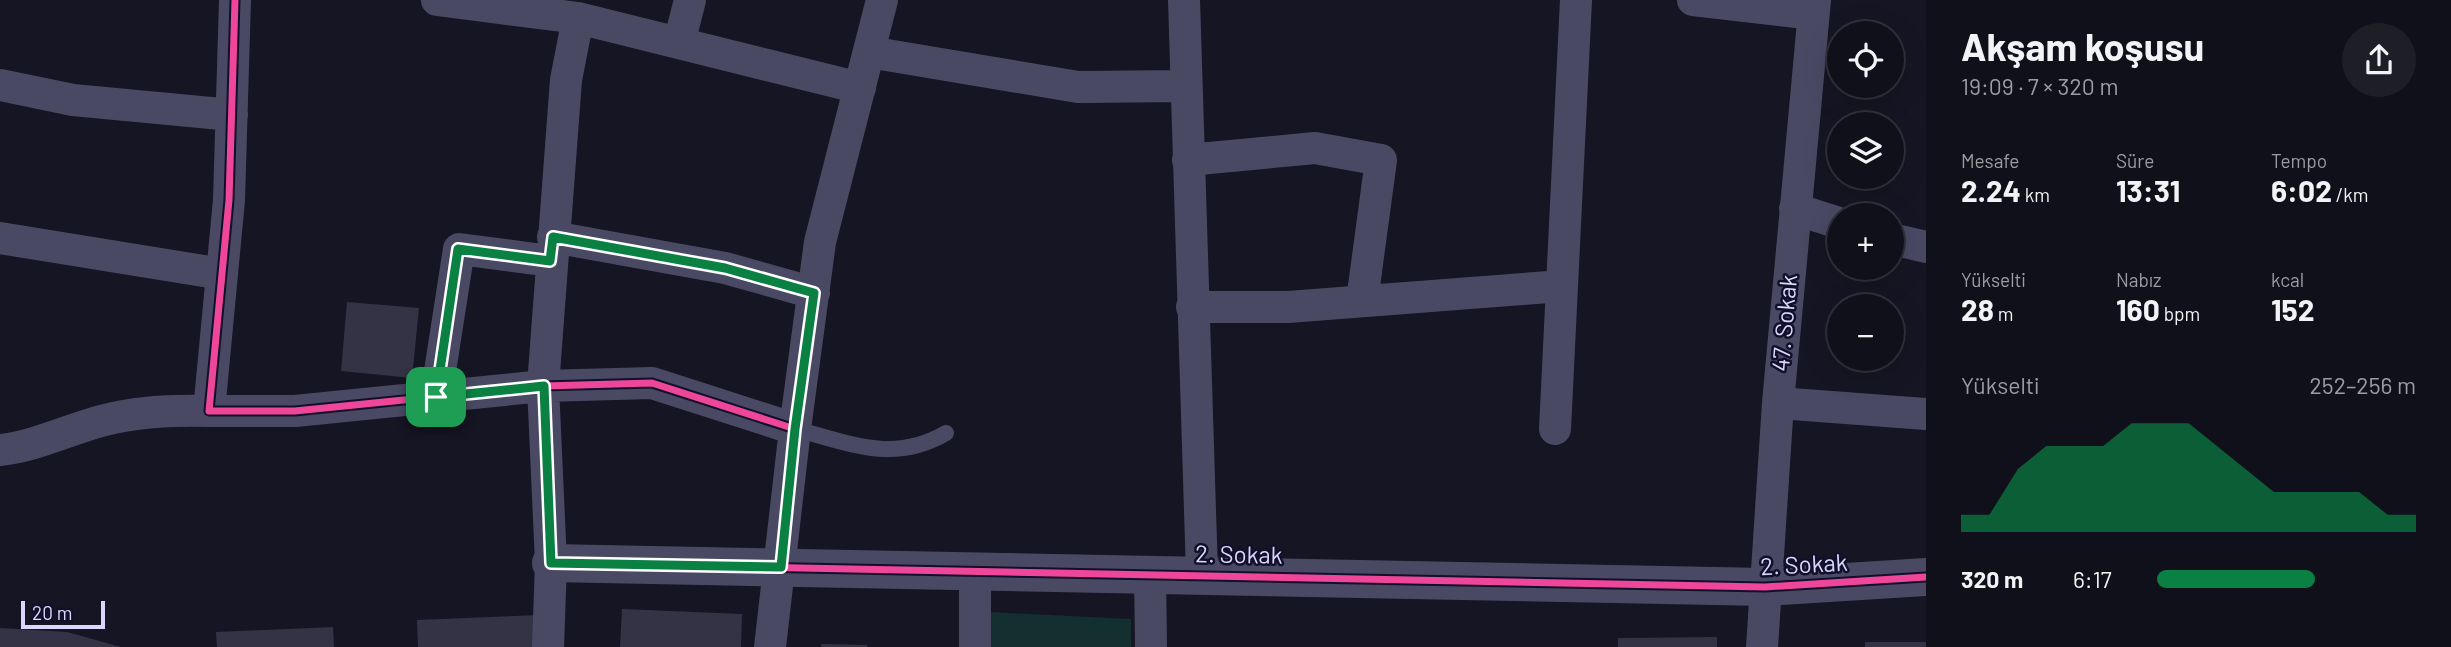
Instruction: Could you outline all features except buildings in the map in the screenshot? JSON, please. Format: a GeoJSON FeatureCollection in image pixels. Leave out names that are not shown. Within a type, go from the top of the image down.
{"type":"FeatureCollection","features":[{"type":"Feature","properties":{"kind":"street"},"geometry":{"type":"LineString","coordinates":[[209,411],[229,201],[235,0]]}},
{"type":"Feature","properties":{"kind":"street"},"geometry":{"type":"LineString","coordinates":[[437,0],[578,18],[860,88]]}},
{"type":"Feature","properties":{"kind":"street"},"geometry":{"type":"LineString","coordinates":[[679,43],[690,0]]}},
{"type":"Feature","properties":{"kind":"street"},"geometry":{"type":"LineString","coordinates":[[770,647],[820,242],[881,0]]}},
{"type":"Feature","properties":{"kind":"street"},"geometry":{"type":"LineString","coordinates":[[1184,0],[1202,573]]}},
{"type":"Feature","properties":{"kind":"street"},"geometry":{"type":"LineString","coordinates":[[1555,429],[1576,0]]}},
{"type":"Feature","properties":{"kind":"street"},"geometry":{"type":"LineString","coordinates":[[1693,0],[1814,7]]}},
{"type":"Feature","properties":{"kind":"street","name":"47. Sokak"},"geometry":{"type":"LineString","coordinates":[[1762,647],[1778,403],[1814,7]]}},
{"type":"Feature","properties":{"kind":"street"},"geometry":{"type":"LineString","coordinates":[[548,647],[551,563],[544,386],[566,80],[578,18]]}},
{"type":"Feature","properties":{"kind":"street"},"geometry":{"type":"LineString","coordinates":[[869,52],[1079,87],[1186,86]]}},
{"type":"Feature","properties":{"kind":"street"},"geometry":{"type":"LineString","coordinates":[[0,85],[73,100],[232,115]]}},
{"type":"Feature","properties":{"kind":"street"},"geometry":{"type":"LineString","coordinates":[[1188,160],[1315,148],[1381,160],[1362,302]]}},
{"type":"Feature","properties":{"kind":"street"},"geometry":{"type":"LineString","coordinates":[[1796,209],[1827,219]]}},
{"type":"Feature","properties":{"kind":"street"},"geometry":{"type":"LineString","coordinates":[[0,238],[222,274]]}},
{"type":"Feature","properties":{"kind":"street"},"geometry":{"type":"LineString","coordinates":[[1904,242],[1926,247]]}},
{"type":"Feature","properties":{"kind":"street"},"geometry":{"type":"LineString","coordinates":[[436,397],[458,249],[552,249],[725,268],[814,293]]}},
{"type":"Feature","properties":{"kind":"street"},"geometry":{"type":"LineString","coordinates":[[1192,307],[1288,307],[1562,286]]}},
{"type":"Feature","properties":{"kind":"street"},"geometry":{"type":"LineString","coordinates":[[0,450],[46,442],[75,429],[127,416],[173,410],[295,411],[544,386],[652,383],[795,429]]}},
{"type":"Feature","properties":{"kind":"street"},"geometry":{"type":"LineString","coordinates":[[1778,403],[1926,414]]}},
{"type":"Feature","properties":{"kind":"street","name":"2. Sokak"},"geometry":{"type":"LineString","coordinates":[[551,563],[1202,573],[1765,587],[1926,577]]}},
{"type":"Feature","properties":{"kind":"street"},"geometry":{"type":"LineString","coordinates":[[975,570],[975,647]]}},
{"type":"Feature","properties":{"kind":"street"},"geometry":{"type":"LineString","coordinates":[[1150,572],[1151,647]]}},
{"type":"Feature","properties":{"kind":"lane"},"geometry":{"type":"LineString","coordinates":[[795,429],[884,450],[912,449],[946,433]]}},
{"type":"Feature","properties":{"kind":"green space"},"geometry":{"type":"Polygon","coordinates":[[[990,612],[1131,619],[1131,647],[989,647],[990,612]]]}},
{"type":"Feature","properties":{"kind":"cycle path"},"geometry":{"type":"LineString","coordinates":[[235,0],[229,200],[209,411],[295,411],[543,386],[652,383],[795,429]]}},
{"type":"Feature","properties":{"kind":"cycle path"},"geometry":{"type":"LineString","coordinates":[[551,563],[1765,587],[1926,577]]}},
{"type":"Feature","properties":{"kind":"route"},"geometry":{"type":"LineString","coordinates":[[553,237],[725,268],[814,293],[795,429],[781,567],[551,563],[544,386],[436,397],[458,249],[550,261],[553,237]]}}]}
